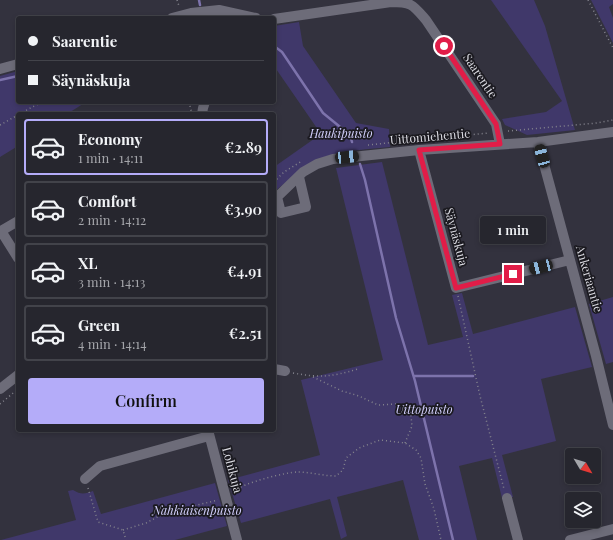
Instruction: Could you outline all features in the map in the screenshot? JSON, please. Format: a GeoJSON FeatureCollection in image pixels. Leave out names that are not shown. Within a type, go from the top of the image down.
{"type":"FeatureCollection","features":[{"type":"Feature","properties":{"kind":"street","name":"Saarentie"},"geometry":{"type":"LineString","coordinates":[[276,19],[391,2],[405,2],[415,7],[426,20],[496,124],[500,144]]}},
{"type":"Feature","properties":{"kind":"street"},"geometry":{"type":"LineString","coordinates":[[180,16],[191,13],[219,10],[247,16]]}},
{"type":"Feature","properties":{"kind":"street"},"geometry":{"type":"LineString","coordinates":[[0,69],[16,65]]}},
{"type":"Feature","properties":{"kind":"street","name":"Uittomiehentie"},"geometry":{"type":"LineString","coordinates":[[276,198],[303,172],[317,164],[333,159],[419,150],[538,142],[613,132]]}},
{"type":"Feature","properties":{"kind":"street","name":"Ankeriaantie"},"geometry":{"type":"LineString","coordinates":[[538,142],[596,356],[613,425]]}},
{"type":"Feature","properties":{"kind":"street","name":"Säynäskuja"},"geometry":{"type":"LineString","coordinates":[[419,150],[456,288]]}},
{"type":"Feature","properties":{"kind":"street"},"geometry":{"type":"LineString","coordinates":[[276,201],[282,213],[306,207],[299,177]]}},
{"type":"Feature","properties":{"kind":"street"},"geometry":{"type":"LineString","coordinates":[[16,222],[1,231],[16,255]]}},
{"type":"Feature","properties":{"kind":"street"},"geometry":{"type":"LineString","coordinates":[[456,288],[570,260]]}},
{"type":"Feature","properties":{"kind":"street"},"geometry":{"type":"LineString","coordinates":[[276,369],[285,371]]}},
{"type":"Feature","properties":{"kind":"street"},"geometry":{"type":"LineString","coordinates":[[0,389],[16,377]]}},
{"type":"Feature","properties":{"kind":"street"},"geometry":{"type":"LineString","coordinates":[[85,479],[100,466],[209,433]]}},
{"type":"Feature","properties":{"kind":"street","name":"Lohikuja"},"geometry":{"type":"LineString","coordinates":[[209,433],[237,540]]}},
{"type":"Feature","properties":{"kind":"street"},"geometry":{"type":"LineString","coordinates":[[507,498],[518,540]]}},
{"type":"Feature","properties":{"kind":"street"},"geometry":{"type":"LineString","coordinates":[[570,540],[613,530]]}},
{"type":"Feature","properties":{"kind":"path"},"geometry":{"type":"LineString","coordinates":[[588,0],[613,48]]}},
{"type":"Feature","properties":{"kind":"path"},"geometry":{"type":"LineString","coordinates":[[23,112],[38,104]]}},
{"type":"Feature","properties":{"kind":"path"},"geometry":{"type":"LineString","coordinates":[[0,125],[16,116]]}},
{"type":"Feature","properties":{"kind":"path"},"geometry":{"type":"LineString","coordinates":[[456,288],[480,396],[507,498]]}},
{"type":"Feature","properties":{"kind":"path"},"geometry":{"type":"LineString","coordinates":[[313,377],[332,376],[358,369]]}},
{"type":"Feature","properties":{"kind":"path"},"geometry":{"type":"LineString","coordinates":[[285,371],[313,377],[342,391],[359,396],[378,406],[397,404],[406,410],[411,416],[412,426],[405,443]]}},
{"type":"Feature","properties":{"kind":"path"},"geometry":{"type":"LineString","coordinates":[[0,404],[16,391]]}},
{"type":"Feature","properties":{"kind":"path"},"geometry":{"type":"LineString","coordinates":[[85,479],[98,522],[123,530],[146,523],[165,513],[226,498],[240,487],[288,473],[308,473],[336,476],[343,470],[346,458],[360,448],[380,440],[405,443],[416,450],[421,458],[426,484],[434,508],[441,540]]}},
{"type":"Feature","properties":{"kind":"path"},"geometry":{"type":"LineString","coordinates":[[123,530],[126,540]]}},
{"type":"Feature","properties":{"kind":"green space"},"geometry":{"type":"Polygon","coordinates":[[[491,0],[534,0],[545,26],[575,130],[527,135],[505,125],[502,119],[546,112],[562,101],[491,0]]]}},
{"type":"Feature","properties":{"kind":"green space"},"geometry":{"type":"Polygon","coordinates":[[[591,0],[613,0],[613,4],[609,7],[613,18],[613,43],[591,0]]]}},
{"type":"Feature","properties":{"kind":"green space","name":"Haukipuisto"},"geometry":{"type":"Polygon","coordinates":[[[299,22],[303,46],[356,123],[389,129],[390,147],[349,151],[325,157],[304,168],[276,190],[276,166],[321,134],[276,69],[276,26],[299,22]]]}},
{"type":"Feature","properties":{"kind":"green space"},"geometry":{"type":"Polygon","coordinates":[[[16,72],[16,104],[83,104],[70,112],[16,112],[16,147],[0,157],[0,76],[16,72]]]}},
{"type":"Feature","properties":{"kind":"green space","name":"Uittopuisto"},"geometry":{"type":"Polygon","coordinates":[[[382,162],[428,345],[463,337],[452,295],[462,293],[473,334],[575,307],[592,367],[541,379],[556,441],[502,455],[513,497],[502,498],[492,458],[459,466],[477,540],[419,540],[403,480],[337,497],[347,536],[341,539],[330,499],[241,523],[228,480],[320,455],[301,380],[383,360],[336,168],[382,162]]]}},
{"type":"Feature","properties":{"kind":"green space"},"geometry":{"type":"Polygon","coordinates":[[[613,297],[613,362],[606,364],[589,304],[613,297]]]}},
{"type":"Feature","properties":{"kind":"green space","name":"Nahkiaisenpuisto"},"geometry":{"type":"Polygon","coordinates":[[[215,483],[227,526],[175,540],[1,540],[76,520],[68,491],[73,490],[83,494],[93,491],[101,514],[215,483]]]}},
{"type":"Feature","properties":{"kind":"waterway"},"geometry":{"type":"LineString","coordinates":[[199,0],[200,5]]}},
{"type":"Feature","properties":{"kind":"waterway"},"geometry":{"type":"LineString","coordinates":[[276,48],[282,52],[323,113],[350,135],[352,142]]}},
{"type":"Feature","properties":{"kind":"waterway"},"geometry":{"type":"LineString","coordinates":[[0,80],[16,76]]}},
{"type":"Feature","properties":{"kind":"waterway"},"geometry":{"type":"LineString","coordinates":[[360,164],[365,180],[396,318],[415,381],[453,540]]}},
{"type":"Feature","properties":{"kind":"waterway"},"geometry":{"type":"LineString","coordinates":[[414,376],[473,376]]}},
{"type":"Feature","properties":{"kind":"route"},"geometry":{"type":"LineString","coordinates":[[444,46],[496,124],[500,144],[419,150],[456,288],[513,274]]}}]}
